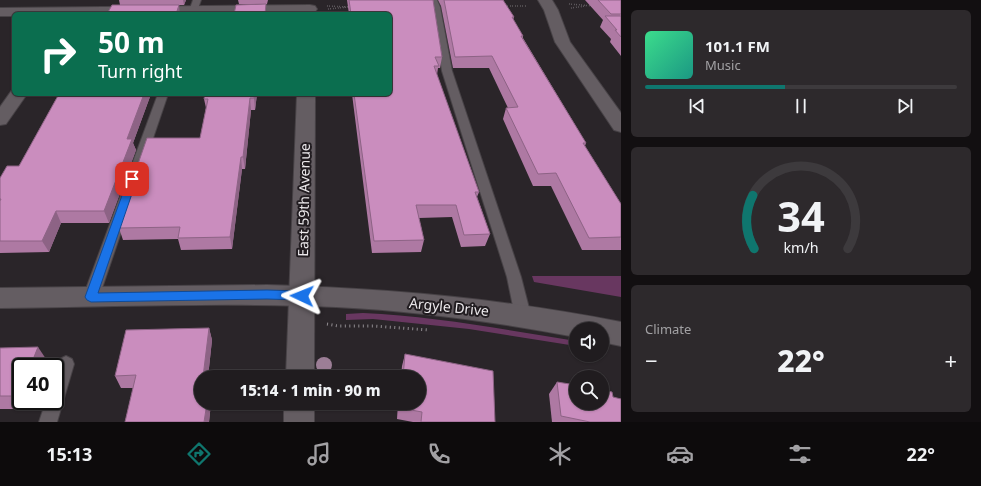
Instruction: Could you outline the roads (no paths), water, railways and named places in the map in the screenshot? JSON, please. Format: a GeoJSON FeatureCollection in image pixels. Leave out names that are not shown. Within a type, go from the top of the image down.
{"type":"FeatureCollection","features":[{"type":"Feature","properties":{"kind":"street"},"geometry":{"type":"LineString","coordinates":[[76,12],[86,0]]}},
{"type":"Feature","properties":{"kind":"street"},"geometry":{"type":"LineString","coordinates":[[545,0],[551,10],[563,42],[621,126]]}},
{"type":"Feature","properties":{"kind":"street"},"geometry":{"type":"LineString","coordinates":[[99,12],[194,8],[310,8]]}},
{"type":"Feature","properties":{"kind":"street"},"geometry":{"type":"LineString","coordinates":[[0,12],[12,12]]}},
{"type":"Feature","properties":{"kind":"street"},"geometry":{"type":"LineString","coordinates":[[0,120],[17,96]]}},
{"type":"Feature","properties":{"kind":"street","name":"East 59th Avenue"},"geometry":{"type":"LineString","coordinates":[[300,370],[306,96]]}},
{"type":"Feature","properties":{"kind":"street","name":"Argyle Drive"},"geometry":{"type":"LineString","coordinates":[[0,298],[267,294],[421,304],[523,316],[569,324]]}},
{"type":"Feature","properties":{"kind":"street"},"geometry":{"type":"LineString","coordinates":[[609,331],[621,334]]}},
{"type":"Feature","properties":{"kind":"street"},"geometry":{"type":"LineString","coordinates":[[299,410],[299,422]]}},
{"type":"Feature","properties":{"kind":"lane"},"geometry":{"type":"LineString","coordinates":[[433,0],[436,7],[446,71],[514,277],[523,316]]}},
{"type":"Feature","properties":{"kind":"lane"},"geometry":{"type":"LineString","coordinates":[[91,297],[162,96]]}},
{"type":"Feature","properties":{"kind":"lane"},"geometry":{"type":"LineString","coordinates":[[64,371],[66,364]]}},
{"type":"Feature","properties":{"kind":"lane"},"geometry":{"type":"LineString","coordinates":[[48,422],[52,410]]}}]}
